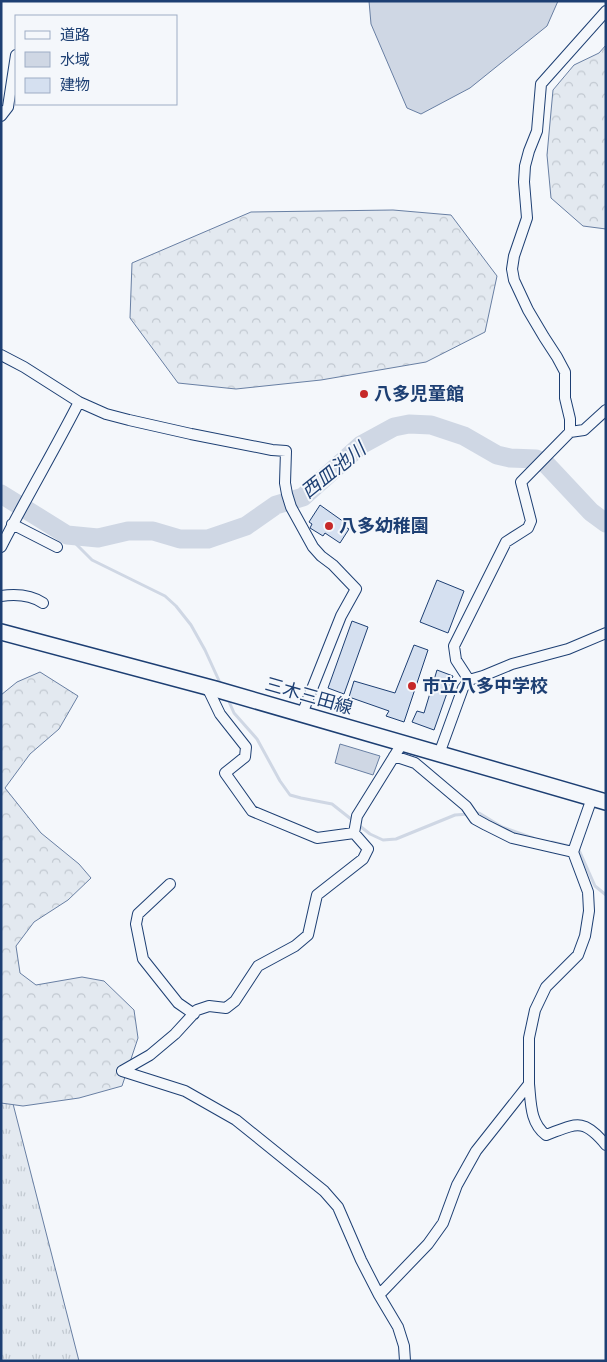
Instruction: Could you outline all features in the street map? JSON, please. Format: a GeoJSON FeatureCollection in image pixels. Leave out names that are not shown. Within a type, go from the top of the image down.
{"type":"FeatureCollection","features":[{"type":"Feature","properties":{"kind":"main road","name":"三木三田線"},"geometry":{"type":"LineString","coordinates":[[1,632],[216,689],[599,800]]}},
{"type":"Feature","properties":{"kind":"street"},"geometry":{"type":"LineString","coordinates":[[570,432],[570,419],[565,398],[564,372],[557,356],[528,310],[514,280],[512,269],[514,256],[527,218],[524,182],[525,166],[537,131],[541,84],[606,11]]}},
{"type":"Feature","properties":{"kind":"street"},"geometry":{"type":"LineString","coordinates":[[1,116],[8,107],[15,62]]}},
{"type":"Feature","properties":{"kind":"street"},"geometry":{"type":"LineString","coordinates":[[1,355],[24,367],[79,402],[106,414],[272,450],[286,451],[285,483],[291,507],[312,547],[356,589],[341,616],[302,714]]}},
{"type":"Feature","properties":{"kind":"street"},"geometry":{"type":"LineString","coordinates":[[1,546],[79,402]]}},
{"type":"Feature","properties":{"kind":"street"},"geometry":{"type":"LineString","coordinates":[[469,680],[456,660],[454,646],[506,542],[528,528],[532,521],[521,482],[570,432],[584,430],[606,410]]}},
{"type":"Feature","properties":{"kind":"street"},"geometry":{"type":"LineString","coordinates":[[14,521],[57,547]]}},
{"type":"Feature","properties":{"kind":"street"},"geometry":{"type":"LineString","coordinates":[[1,596],[15,594],[39,600],[43,603]]}},
{"type":"Feature","properties":{"kind":"street"},"geometry":{"type":"LineString","coordinates":[[439,754],[463,688],[469,680],[512,664],[568,649],[606,633]]}},
{"type":"Feature","properties":{"kind":"street"},"geometry":{"type":"LineString","coordinates":[[216,689],[220,714],[246,748],[245,757],[225,772],[252,811],[317,838],[354,833]]}},
{"type":"Feature","properties":{"kind":"street"},"geometry":{"type":"LineString","coordinates":[[354,833],[357,816],[403,742]]}},
{"type":"Feature","properties":{"kind":"street"},"geometry":{"type":"LineString","coordinates":[[394,756],[415,763],[466,806],[475,819],[486,825],[512,838],[573,852]]}},
{"type":"Feature","properties":{"kind":"street"},"geometry":{"type":"LineString","coordinates":[[599,800],[573,852],[588,892],[588,911],[584,936],[578,955],[546,987],[536,1010],[529,1038],[529,1084],[534,1122],[540,1131],[546,1135],[573,1125],[587,1126],[594,1130],[606,1145]]}},
{"type":"Feature","properties":{"kind":"street"},"geometry":{"type":"LineString","coordinates":[[354,833],[368,849],[363,859],[317,895],[308,935],[295,946],[258,966],[235,1001],[226,1008],[208,1006],[197,1010],[175,1034],[150,1055],[122,1071],[185,1091],[236,1120],[324,1192],[338,1208],[361,1260],[398,1326],[404,1346],[405,1361]]}},
{"type":"Feature","properties":{"kind":"street"},"geometry":{"type":"LineString","coordinates":[[170,884],[138,914],[136,924],[143,959],[178,1003],[194,1014]]}},
{"type":"Feature","properties":{"kind":"street"},"geometry":{"type":"LineString","coordinates":[[379,1294],[428,1244],[443,1223],[457,1184],[476,1151],[529,1084]]}},
{"type":"Feature","properties":{"kind":"green space"},"geometry":{"type":"Polygon","coordinates":[[[606,45],[606,229],[583,226],[551,198],[547,155],[553,90],[574,65],[599,53],[606,45]]]}},
{"type":"Feature","properties":{"kind":"green space"},"geometry":{"type":"Polygon","coordinates":[[[393,210],[451,215],[497,276],[485,332],[426,362],[321,380],[236,389],[178,383],[130,318],[132,263],[251,212],[393,210]]]}},
{"type":"Feature","properties":{"kind":"green space"},"geometry":{"type":"Polygon","coordinates":[[[40,672],[78,696],[59,729],[30,754],[5,788],[41,833],[79,864],[91,878],[68,900],[34,922],[16,946],[20,973],[36,985],[82,977],[104,981],[134,1010],[138,1038],[122,1086],[79,1098],[23,1106],[1,1103],[1,695],[17,682],[40,672]]]}},
{"type":"Feature","properties":{"kind":"green space"},"geometry":{"type":"Polygon","coordinates":[[[1,885],[5,967],[1,1057],[1,885]]]}},
{"type":"Feature","properties":{"kind":"green space"},"geometry":{"type":"Polygon","coordinates":[[[1,1057],[79,1361],[1,1361],[1,1057]]]}},
{"type":"Feature","properties":{"kind":"water"},"geometry":{"type":"Polygon","coordinates":[[[369,1],[558,1],[547,26],[470,88],[421,114],[407,108],[371,24],[369,1]]]}},
{"type":"Feature","properties":{"kind":"water"},"geometry":{"type":"Polygon","coordinates":[[[340,744],[380,756],[373,775],[335,763],[340,744]]]}},
{"type":"Feature","properties":{"kind":"building"},"geometry":{"type":"Polygon","coordinates":[[[320,505],[344,522],[342,525],[349,529],[340,543],[325,533],[323,536],[310,528],[312,524],[309,522],[320,505]]]}},
{"type":"Feature","properties":{"kind":"building"},"geometry":{"type":"Polygon","coordinates":[[[437,580],[464,591],[448,633],[420,622],[437,580]]]}},
{"type":"Feature","properties":{"kind":"building"},"geometry":{"type":"Polygon","coordinates":[[[352,621],[368,627],[344,694],[328,688],[352,621]]]}},
{"type":"Feature","properties":{"kind":"building"},"geometry":{"type":"Polygon","coordinates":[[[414,645],[428,650],[404,722],[386,716],[389,711],[349,697],[354,681],[395,693],[414,645]]]}},
{"type":"Feature","properties":{"kind":"building"},"geometry":{"type":"Polygon","coordinates":[[[437,670],[453,676],[434,730],[412,722],[417,711],[424,713],[437,670]]]}},
{"type":"Feature","properties":{"kind":"waterway","name":"西皿池川"},"geometry":{"type":"LineString","coordinates":[[1,494],[67,535],[98,538],[128,531],[153,531],[180,539],[208,539],[246,526],[276,505],[303,497],[361,445],[394,427],[409,424],[431,425],[464,436],[497,455],[510,458],[536,459],[546,464],[591,512],[606,523]]}},
{"type":"Feature","properties":{"kind":"waterway"},"geometry":{"type":"LineString","coordinates":[[67,535],[92,560],[165,596],[176,606],[191,625],[221,685]]}},
{"type":"Feature","properties":{"kind":"waterway"},"geometry":{"type":"LineString","coordinates":[[227,697],[234,713],[257,739],[280,781],[290,795],[332,804],[370,834],[383,840],[396,839],[455,815],[469,814]]}},
{"type":"Feature","properties":{"kind":"waterway"},"geometry":{"type":"LineString","coordinates":[[475,814],[479,813],[502,827],[533,838]]}},
{"type":"Feature","properties":{"kind":"waterway"},"geometry":{"type":"LineString","coordinates":[[552,842],[579,850],[595,886],[606,895]]}},
{"type":"Feature","properties":{"kind":"place","name":"八多児童館"},"geometry":{"type":"Point","coordinates":[364,394]}},
{"type":"Feature","properties":{"kind":"place","name":"八多幼稚園"},"geometry":{"type":"Point","coordinates":[329,526]}},
{"type":"Feature","properties":{"kind":"place","name":"市立八多中学校"},"geometry":{"type":"Point","coordinates":[412,686]}}]}
